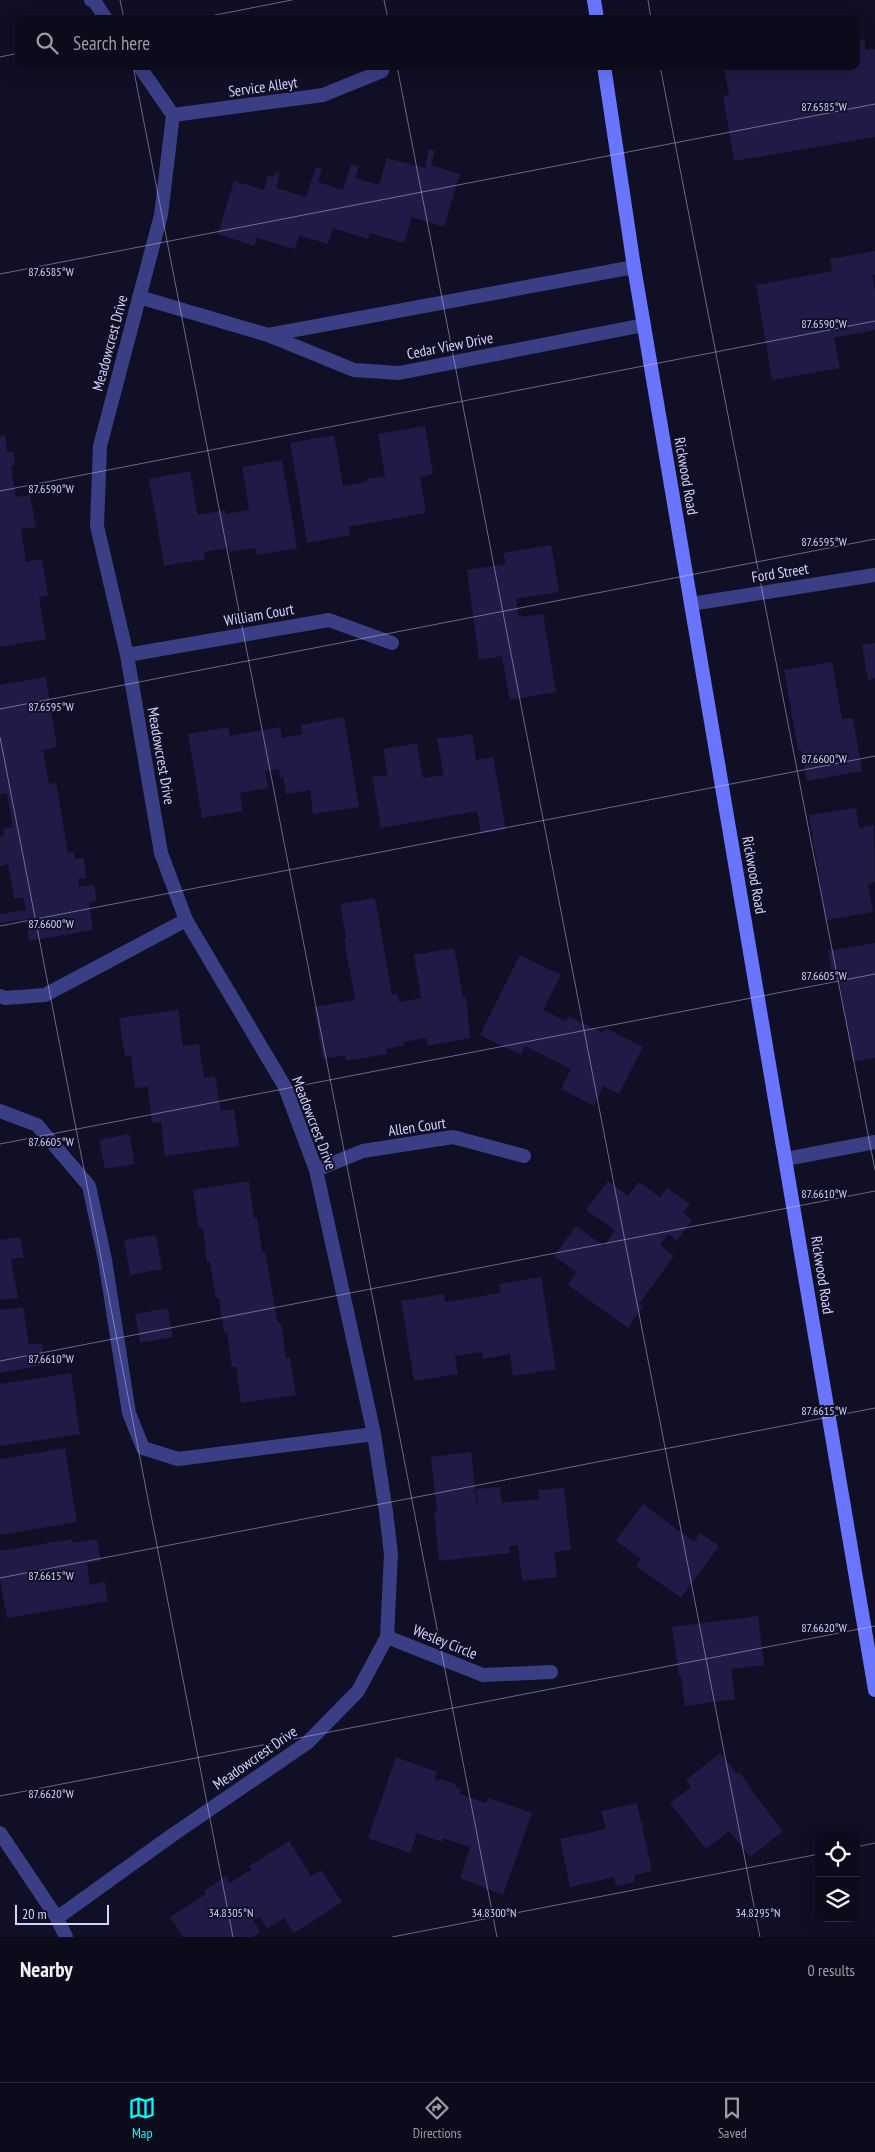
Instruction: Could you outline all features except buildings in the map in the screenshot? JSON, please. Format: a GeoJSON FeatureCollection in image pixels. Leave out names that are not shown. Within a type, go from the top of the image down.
{"type":"FeatureCollection","features":[{"type":"Feature","properties":{"kind":"main road"},"geometry":{"type":"LineString","coordinates":[[594,0],[596,15]]}},
{"type":"Feature","properties":{"kind":"main road","name":"Rickwood Road"},"geometry":{"type":"LineString","coordinates":[[605,70],[634,267],[875,1690]]}},
{"type":"Feature","properties":{"kind":"street"},"geometry":{"type":"LineString","coordinates":[[94,1],[103,15]]}},
{"type":"Feature","properties":{"kind":"street"},"geometry":{"type":"LineString","coordinates":[[142,70],[173,115]]}},
{"type":"Feature","properties":{"kind":"street","name":"Service Alleyt"},"geometry":{"type":"LineString","coordinates":[[173,115],[323,95],[382,71]]}},
{"type":"Feature","properties":{"kind":"street","name":"Meadowcrest Drive"},"geometry":{"type":"LineString","coordinates":[[57,1918],[171,1836],[307,1743],[358,1691],[387,1637],[391,1554],[374,1434],[316,1170],[285,1087],[186,920],[161,853],[127,654],[98,526],[100,446],[161,215],[173,115]]}},
{"type":"Feature","properties":{"kind":"street","name":"Cedar View Drive"},"geometry":{"type":"LineString","coordinates":[[268,335],[634,267]]}},
{"type":"Feature","properties":{"kind":"street","name":"Cedar View Drive"},"geometry":{"type":"LineString","coordinates":[[138,297],[268,335],[354,370],[399,372],[644,326]]}},
{"type":"Feature","properties":{"kind":"street","name":"Ford Street"},"geometry":{"type":"LineString","coordinates":[[691,604],[875,575]]}},
{"type":"Feature","properties":{"kind":"street","name":"William Court"},"geometry":{"type":"LineString","coordinates":[[127,654],[329,620],[392,643]]}},
{"type":"Feature","properties":{"kind":"street"},"geometry":{"type":"LineString","coordinates":[[0,996],[5,998],[45,995],[186,920]]}},
{"type":"Feature","properties":{"kind":"street"},"geometry":{"type":"LineString","coordinates":[[0,1111],[38,1126],[89,1186],[105,1260],[129,1413],[144,1448],[178,1459],[374,1434]]}},
{"type":"Feature","properties":{"kind":"street","name":"Allen Court"},"geometry":{"type":"LineString","coordinates":[[316,1170],[364,1151],[453,1137],[524,1156]]}},
{"type":"Feature","properties":{"kind":"street"},"geometry":{"type":"LineString","coordinates":[[786,1159],[875,1142]]}},
{"type":"Feature","properties":{"kind":"street","name":"Wesley Circle"},"geometry":{"type":"LineString","coordinates":[[387,1637],[483,1675],[551,1672]]}},
{"type":"Feature","properties":{"kind":"street"},"geometry":{"type":"LineString","coordinates":[[0,1833],[57,1918],[66,1937]]}}]}
